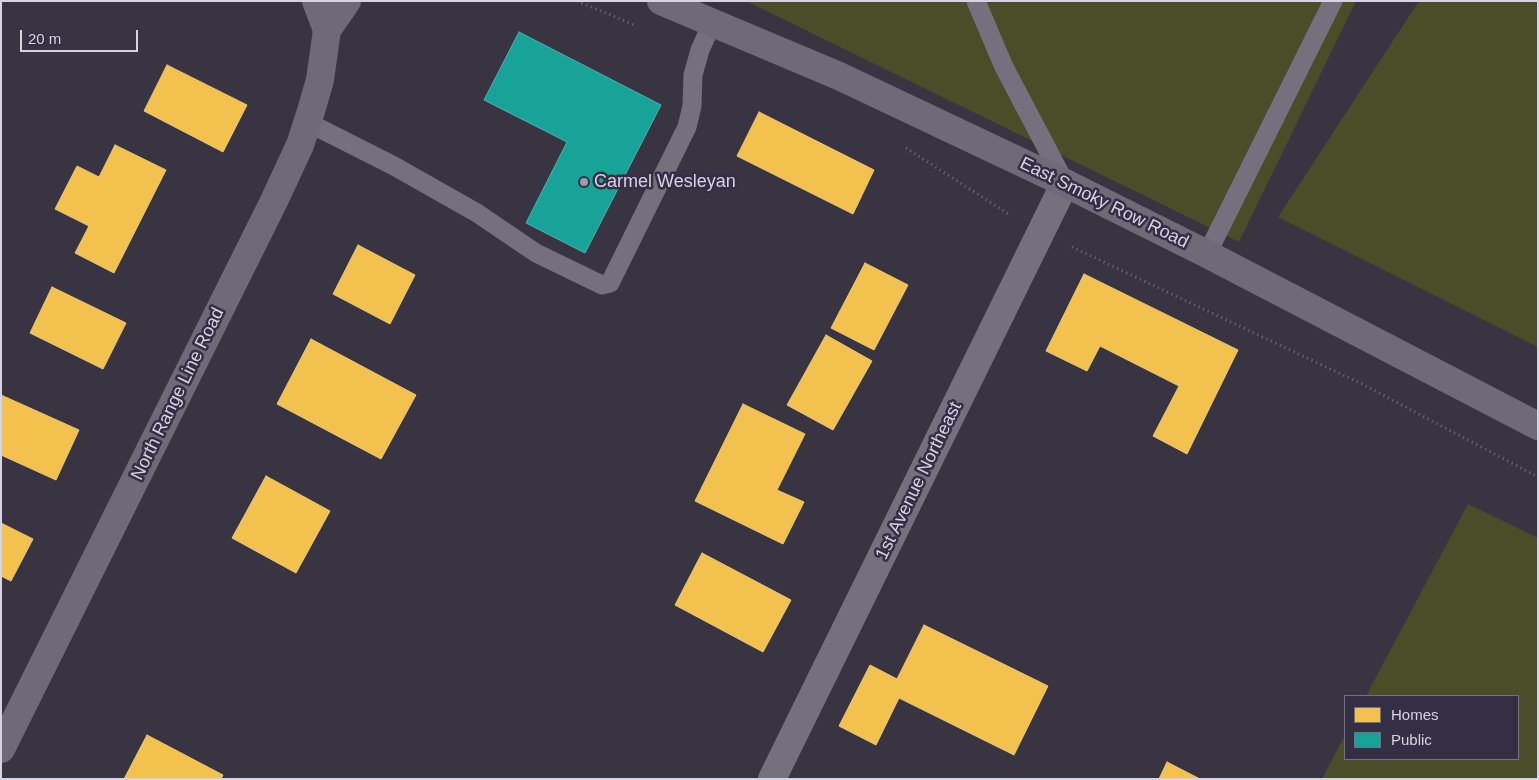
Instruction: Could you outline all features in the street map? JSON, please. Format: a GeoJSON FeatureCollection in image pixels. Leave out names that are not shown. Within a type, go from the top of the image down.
{"type":"FeatureCollection","features":[{"type":"Feature","properties":{"kind":"street"},"geometry":{"type":"LineString","coordinates":[[316,1],[328,30]]}},
{"type":"Feature","properties":{"kind":"street","name":"North Range Line Road"},"geometry":{"type":"LineString","coordinates":[[1,749],[300,145],[320,80],[328,30],[347,1]]}},
{"type":"Feature","properties":{"kind":"street","name":"East Smoky Row Road"},"geometry":{"type":"LineString","coordinates":[[661,1],[847,80],[1065,183],[1207,254],[1538,426]]}},
{"type":"Feature","properties":{"kind":"street","name":"1st Avenue Northeast"},"geometry":{"type":"LineString","coordinates":[[772,779],[1065,183]]}},
{"type":"Feature","properties":{"kind":"lane"},"geometry":{"type":"LineString","coordinates":[[976,1],[1004,67],[1065,183]]}},
{"type":"Feature","properties":{"kind":"lane"},"geometry":{"type":"LineString","coordinates":[[1207,254],[1333,1]]}},
{"type":"Feature","properties":{"kind":"lane"},"geometry":{"type":"LineString","coordinates":[[307,122],[394,166],[477,213],[536,253],[602,286],[610,283],[687,127],[692,106],[693,75],[700,50],[712,23]]}},
{"type":"Feature","properties":{"kind":"path"},"geometry":{"type":"LineString","coordinates":[[577,1],[645,29]]}},
{"type":"Feature","properties":{"kind":"path"},"geometry":{"type":"LineString","coordinates":[[899,144],[1016,220]]}},
{"type":"Feature","properties":{"kind":"path"},"geometry":{"type":"LineString","coordinates":[[1065,244],[1362,384],[1538,477]]}},
{"type":"Feature","properties":{"kind":"green space"},"geometry":{"type":"Polygon","coordinates":[[[746,1],[1356,1],[1239,242],[746,1]]]}},
{"type":"Feature","properties":{"kind":"green space"},"geometry":{"type":"Polygon","coordinates":[[[1419,1],[1538,1],[1538,347],[1278,217],[1419,1]]]}},
{"type":"Feature","properties":{"kind":"green space"},"geometry":{"type":"Polygon","coordinates":[[[1468,504],[1538,538],[1538,779],[1322,779],[1344,737],[1344,760],[1519,760],[1519,695],[1367,695],[1468,504]]]}},
{"type":"Feature","properties":{"kind":"building: Homes"},"geometry":{"type":"Polygon","coordinates":[[[167,65],[247,105],[223,152],[144,111],[167,65]]]}},
{"type":"Feature","properties":{"kind":"building: Homes"},"geometry":{"type":"Polygon","coordinates":[[[759,112],[874,170],[853,214],[737,156],[759,112]]]}},
{"type":"Feature","properties":{"kind":"building: Homes"},"geometry":{"type":"Polygon","coordinates":[[[115,145],[166,170],[114,273],[75,253],[89,226],[55,209],[77,166],[99,177],[115,145]]]}},
{"type":"Feature","properties":{"kind":"building: Homes"},"geometry":{"type":"Polygon","coordinates":[[[358,245],[415,275],[390,324],[333,294],[358,245]]]}},
{"type":"Feature","properties":{"kind":"building: Homes"},"geometry":{"type":"Polygon","coordinates":[[[865,263],[908,285],[874,350],[831,328],[865,263]]]}},
{"type":"Feature","properties":{"kind":"building: Homes"},"geometry":{"type":"Polygon","coordinates":[[[1084,274],[1238,350],[1187,454],[1153,436],[1179,386],[1100,346],[1087,371],[1046,351],[1084,274]]]}},
{"type":"Feature","properties":{"kind":"building: Homes"},"geometry":{"type":"Polygon","coordinates":[[[52,287],[126,323],[103,369],[30,333],[52,287]]]}},
{"type":"Feature","properties":{"kind":"building: Homes"},"geometry":{"type":"Polygon","coordinates":[[[826,335],[872,361],[833,430],[787,405],[826,335]]]}},
{"type":"Feature","properties":{"kind":"building: Homes"},"geometry":{"type":"Polygon","coordinates":[[[311,339],[416,395],[381,459],[277,404],[311,339]]]}},
{"type":"Feature","properties":{"kind":"building: Homes"},"geometry":{"type":"Polygon","coordinates":[[[1,395],[79,430],[56,480],[1,455],[1,395]]]}},
{"type":"Feature","properties":{"kind":"building: Homes"},"geometry":{"type":"Polygon","coordinates":[[[743,404],[805,434],[777,490],[804,502],[783,544],[695,501],[743,404]]]}},
{"type":"Feature","properties":{"kind":"building: Homes"},"geometry":{"type":"Polygon","coordinates":[[[266,476],[330,511],[296,573],[232,538],[266,476]]]}},
{"type":"Feature","properties":{"kind":"building: Homes"},"geometry":{"type":"Polygon","coordinates":[[[1,523],[33,539],[11,581],[1,576],[1,523]]]}},
{"type":"Feature","properties":{"kind":"building: Homes"},"geometry":{"type":"Polygon","coordinates":[[[702,553],[791,600],[763,652],[675,605],[702,553]]]}},
{"type":"Feature","properties":{"kind":"building: Homes"},"geometry":{"type":"Polygon","coordinates":[[[924,625],[1048,686],[1014,755],[899,698],[876,745],[839,726],[870,665],[897,679],[924,625]]]}},
{"type":"Feature","properties":{"kind":"building: Homes"},"geometry":{"type":"Polygon","coordinates":[[[147,735],[223,775],[221,779],[124,779],[147,735]]]}},
{"type":"Feature","properties":{"kind":"building: Homes"},"geometry":{"type":"Polygon","coordinates":[[[1167,762],[1200,779],[1159,779],[1167,762]]]}},
{"type":"Feature","properties":{"kind":"building: Public","name":"Carmel Wesleyan"},"geometry":{"type":"Polygon","coordinates":[[[519,32],[661,105],[585,253],[526,223],[567,142],[484,100],[519,32]]]}},
{"type":"Feature","properties":{"kind":"place","name":"Carmel Wesleyan"},"geometry":{"type":"Point","coordinates":[584,182]}}]}
